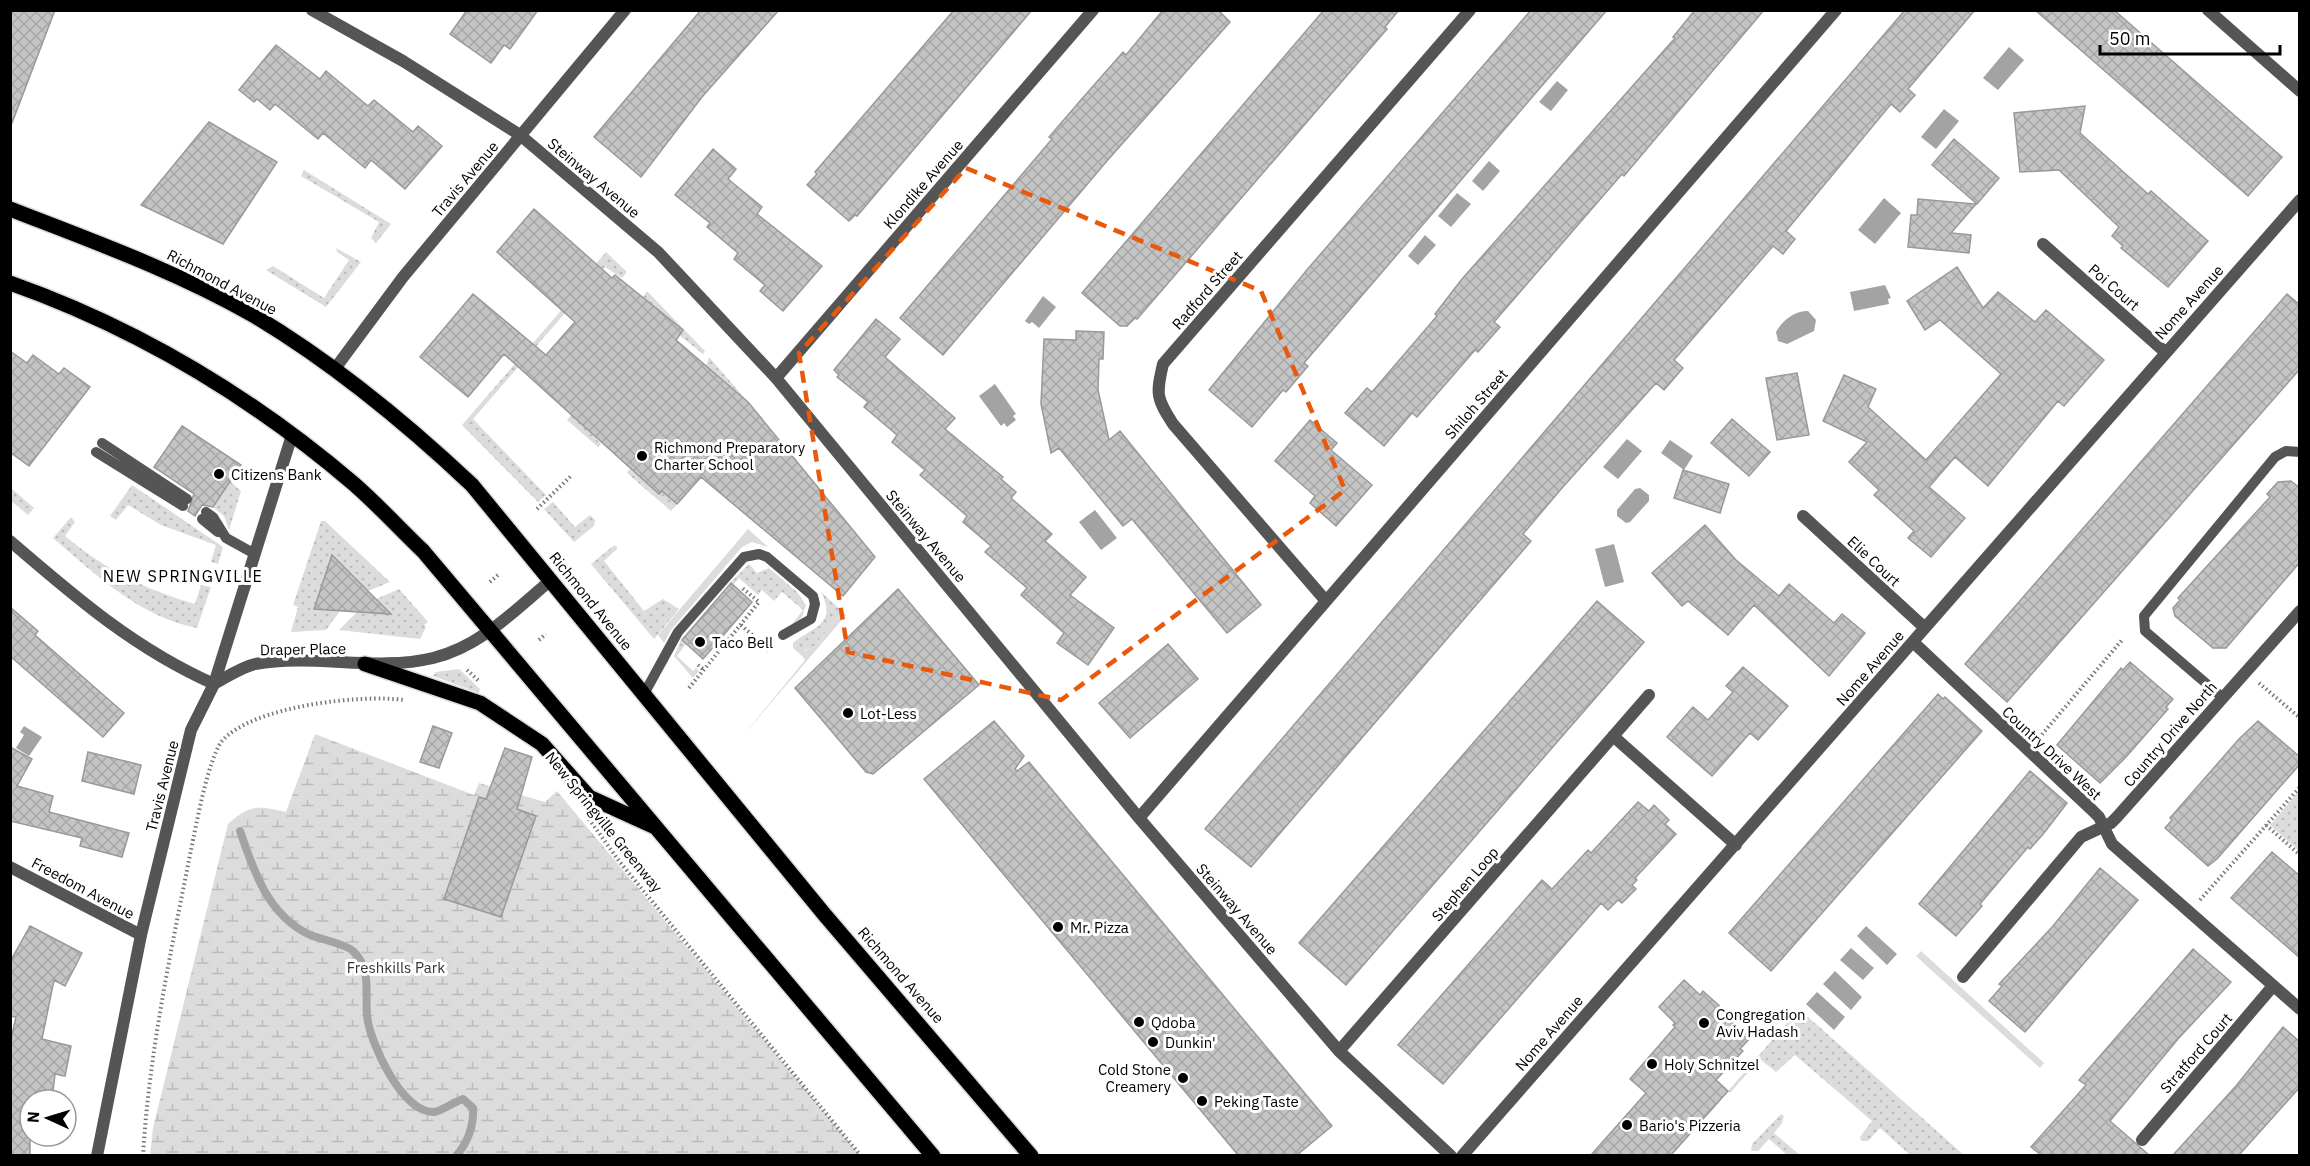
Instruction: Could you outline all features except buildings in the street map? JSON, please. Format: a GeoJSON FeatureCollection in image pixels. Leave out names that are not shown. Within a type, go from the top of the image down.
{"type":"FeatureCollection","features":[{"type":"Feature","properties":{"kind":"main road","name":"Richmond Avenue"},"geometry":{"type":"LineString","coordinates":[[10,209],[157,267],[253,315],[409,425],[472,485],[824,914],[1031,1155]]}},
{"type":"Feature","properties":{"kind":"main road"},"geometry":{"type":"LineString","coordinates":[[10,283],[132,333],[166,351],[292,435],[355,485],[423,550],[933,1155]]}},
{"type":"Feature","properties":{"kind":"main road"},"geometry":{"type":"LineString","coordinates":[[365,664],[480,703],[542,744],[589,797],[659,829]]}},
{"type":"Feature","properties":{"kind":"street","name":"Steinway Avenue"},"geometry":{"type":"LineString","coordinates":[[312,10],[403,61],[520,135],[658,252],[776,378],[1139,818],[1339,1051],[1450,1155]]}},
{"type":"Feature","properties":{"kind":"street","name":"Travis Avenue"},"geometry":{"type":"LineString","coordinates":[[334,370],[404,276],[625,10]]}},
{"type":"Feature","properties":{"kind":"street","name":"Klondike Avenue"},"geometry":{"type":"LineString","coordinates":[[776,378],[1093,10]]}},
{"type":"Feature","properties":{"kind":"street","name":"Radford Street"},"geometry":{"type":"LineString","coordinates":[[1326,602],[1173,424],[1159,403],[1158,385],[1163,364],[1470,10]]}},
{"type":"Feature","properties":{"kind":"street","name":"Shiloh Street"},"geometry":{"type":"LineString","coordinates":[[1139,818],[1836,10]]}},
{"type":"Feature","properties":{"kind":"street"},"geometry":{"type":"LineString","coordinates":[[2208,10],[2300,91]]}},
{"type":"Feature","properties":{"kind":"street","name":"Nome Avenue"},"geometry":{"type":"LineString","coordinates":[[1462,1155],[2300,200]]}},
{"type":"Feature","properties":{"kind":"street","name":"Poi Court"},"geometry":{"type":"LineString","coordinates":[[2043,244],[2165,352]]}},
{"type":"Feature","properties":{"kind":"street","name":"Travis Avenue"},"geometry":{"type":"LineString","coordinates":[[97,1155],[141,935],[191,730],[214,684],[292,435]]}},
{"type":"Feature","properties":{"kind":"street","name":"Elie Court"},"geometry":{"type":"LineString","coordinates":[[1803,516],[1925,628]]}},
{"type":"Feature","properties":{"kind":"street"},"geometry":{"type":"LineString","coordinates":[[10,541],[94,614],[179,669],[214,684]]}},
{"type":"Feature","properties":{"kind":"street","name":"Draper Place"},"geometry":{"type":"LineString","coordinates":[[214,684],[254,664],[330,661],[365,664],[405,663],[434,658],[469,645],[490,631],[551,580]]}},
{"type":"Feature","properties":{"kind":"street","name":"Country Drive North"},"geometry":{"type":"LineString","coordinates":[[1963,977],[2081,837],[2104,827],[2117,818],[2300,610]]}},
{"type":"Feature","properties":{"kind":"street","name":"Country Drive West"},"geometry":{"type":"LineString","coordinates":[[1913,642],[2091,809],[2104,827],[2112,844],[2300,1010]]}},
{"type":"Feature","properties":{"kind":"street","name":"Stephen Loop"},"geometry":{"type":"LineString","coordinates":[[1339,1051],[1649,695]]}},
{"type":"Feature","properties":{"kind":"street"},"geometry":{"type":"LineString","coordinates":[[1613,736],[1736,845]]}},
{"type":"Feature","properties":{"kind":"street","name":"Freedom Avenue"},"geometry":{"type":"LineString","coordinates":[[10,867],[141,935]]}},
{"type":"Feature","properties":{"kind":"street","name":"Stratford Court"},"geometry":{"type":"LineString","coordinates":[[2142,1140],[2273,986]]}},
{"type":"Feature","properties":{"kind":"lane"},"geometry":{"type":"LineString","coordinates":[[99,447],[185,502]]}},
{"type":"Feature","properties":{"kind":"lane"},"geometry":{"type":"LineString","coordinates":[[2222,697],[2145,631],[2144,616],[2275,457],[2286,451],[2300,452]]}},
{"type":"Feature","properties":{"kind":"lane"},"geometry":{"type":"LineString","coordinates":[[204,516],[213,517],[226,538],[255,554]]}},
{"type":"Feature","properties":{"kind":"lane"},"geometry":{"type":"LineString","coordinates":[[644,694],[678,632],[744,556],[759,554],[767,557],[813,596],[815,604],[811,619],[783,635]]}},
{"type":"Feature","properties":{"kind":"path"},"geometry":{"type":"LineString","coordinates":[[537,508],[572,475]]}},
{"type":"Feature","properties":{"kind":"path"},"geometry":{"type":"LineString","coordinates":[[490,582],[499,574]]}},
{"type":"Feature","properties":{"kind":"path"},"geometry":{"type":"LineString","coordinates":[[689,688],[759,602],[738,584]]}},
{"type":"Feature","properties":{"kind":"path"},"geometry":{"type":"LineString","coordinates":[[741,625],[770,651]]}},
{"type":"Feature","properties":{"kind":"path"},"geometry":{"type":"LineString","coordinates":[[539,640],[546,634]]}},
{"type":"Feature","properties":{"kind":"path"},"geometry":{"type":"LineString","coordinates":[[2038,739],[2122,640]]}},
{"type":"Feature","properties":{"kind":"path"},"geometry":{"type":"LineString","coordinates":[[698,665],[704,670]]}},
{"type":"Feature","properties":{"kind":"path"},"geometry":{"type":"LineString","coordinates":[[2259,683],[2300,718]]}},
{"type":"Feature","properties":{"kind":"path"},"geometry":{"type":"LineString","coordinates":[[143,1155],[147,1086],[185,882],[202,797],[221,742],[237,729],[275,712],[336,701],[390,698],[408,700]]}},
{"type":"Feature","properties":{"kind":"path"},"geometry":{"type":"LineString","coordinates":[[2189,912],[2300,787]]}},
{"type":"Feature","properties":{"kind":"path","name":"New Springville Greenway"},"geometry":{"type":"LineString","coordinates":[[582,811],[605,838],[619,861],[861,1155]]}},
{"type":"Feature","properties":{"kind":"path"},"geometry":{"type":"LineString","coordinates":[[2266,825],[2300,855]]}},
{"type":"Feature","properties":{"kind":"highlighted area"},"geometry":{"type":"Polygon","coordinates":[[[966,168],[1261,291],[1345,490],[1061,700],[848,652],[799,353],[966,168]]]}},
{"type":"Feature","properties":{"kind":"green space"},"geometry":{"type":"Polygon","coordinates":[[[304,170],[391,224],[376,243],[371,238],[379,222],[301,176],[304,170]]]}},
{"type":"Feature","properties":{"kind":"green space"},"geometry":{"type":"Polygon","coordinates":[[[336,248],[361,262],[326,307],[266,270],[273,266],[324,298],[349,260],[337,252],[336,248]]]}},
{"type":"Feature","properties":{"kind":"green space"},"geometry":{"type":"Polygon","coordinates":[[[606,252],[627,272],[622,278],[605,267],[473,419],[546,495],[538,502],[462,425],[597,269],[594,266],[606,252]]]}},
{"type":"Feature","properties":{"kind":"green space"},"geometry":{"type":"Polygon","coordinates":[[[647,291],[705,351],[703,354],[679,335],[643,297],[647,291]]]}},
{"type":"Feature","properties":{"kind":"green space"},"geometry":{"type":"Polygon","coordinates":[[[709,357],[748,402],[706,366],[709,357]]]}},
{"type":"Feature","properties":{"kind":"green space"},"geometry":{"type":"Polygon","coordinates":[[[572,414],[601,444],[598,447],[567,420],[572,414]]]}},
{"type":"Feature","properties":{"kind":"green space"},"geometry":{"type":"Polygon","coordinates":[[[630,469],[659,494],[662,491],[677,504],[671,511],[627,473],[630,469]]]}},
{"type":"Feature","properties":{"kind":"green space"},"geometry":{"type":"Polygon","coordinates":[[[230,481],[241,491],[229,530],[224,516],[213,507],[230,481]]]}},
{"type":"Feature","properties":{"kind":"green space"},"geometry":{"type":"Polygon","coordinates":[[[132,485],[223,547],[218,564],[211,562],[216,545],[161,525],[128,505],[116,520],[110,516],[132,485]]]}},
{"type":"Feature","properties":{"kind":"green space"},"geometry":{"type":"Polygon","coordinates":[[[11,488],[34,508],[28,515],[11,501],[11,488]]]}},
{"type":"Feature","properties":{"kind":"green space"},"geometry":{"type":"Polygon","coordinates":[[[553,502],[575,527],[590,515],[595,520],[594,526],[574,542],[544,509],[553,502]]]}},
{"type":"Feature","properties":{"kind":"green space"},"geometry":{"type":"Polygon","coordinates":[[[71,517],[75,522],[65,536],[95,559],[126,577],[195,604],[201,585],[211,587],[197,628],[156,614],[120,593],[53,538],[71,517]]]}},
{"type":"Feature","properties":{"kind":"green space"},"geometry":{"type":"Polygon","coordinates":[[[321,521],[325,521],[390,582],[368,591],[332,556],[314,609],[340,611],[326,630],[291,632],[298,607],[293,605],[321,521]]]}},
{"type":"Feature","properties":{"kind":"green space"},"geometry":{"type":"Polygon","coordinates":[[[748,529],[768,547],[752,542],[742,547],[671,630],[664,643],[658,635],[748,529]]]}},
{"type":"Feature","properties":{"kind":"green space"},"geometry":{"type":"Polygon","coordinates":[[[613,546],[617,546],[617,549],[604,561],[644,611],[663,599],[679,609],[654,639],[591,564],[613,546]]]}},
{"type":"Feature","properties":{"kind":"green space"},"geometry":{"type":"Polygon","coordinates":[[[749,564],[757,573],[769,568],[797,592],[806,605],[801,619],[792,624],[803,610],[782,592],[774,601],[762,590],[758,595],[739,578],[733,585],[730,583],[749,564]]]}},
{"type":"Feature","properties":{"kind":"green space"},"geometry":{"type":"Polygon","coordinates":[[[399,589],[428,622],[424,625],[426,627],[420,639],[339,630],[357,612],[383,613],[383,605],[376,599],[399,589]]]}},
{"type":"Feature","properties":{"kind":"green space"},"geometry":{"type":"Polygon","coordinates":[[[821,592],[843,612],[812,648],[804,650],[802,656],[793,648],[793,643],[815,629],[825,618],[825,603],[821,592]]]}},
{"type":"Feature","properties":{"kind":"green space"},"geometry":{"type":"Polygon","coordinates":[[[843,612],[846,615],[742,737],[805,660],[802,656],[803,651],[812,648],[843,612]]]}},
{"type":"Feature","properties":{"kind":"green space"},"geometry":{"type":"Polygon","coordinates":[[[681,640],[686,644],[677,656],[693,671],[696,668],[699,671],[693,678],[674,656],[681,640]]]}},
{"type":"Feature","properties":{"kind":"green space"},"geometry":{"type":"Polygon","coordinates":[[[459,669],[480,689],[479,693],[433,676],[436,672],[459,669]]]}},
{"type":"Feature","properties":{"kind":"green space","name":"Freshkills Park"},"geometry":{"type":"Polygon","coordinates":[[[315,734],[474,795],[479,783],[545,802],[557,791],[860,1155],[150,1156],[153,1128],[228,824],[243,813],[255,808],[286,812],[315,734]]]}},
{"type":"Feature","properties":{"kind":"green space"},"geometry":{"type":"Polygon","coordinates":[[[2299,791],[2299,851],[2270,825],[2299,791]]]}},
{"type":"Feature","properties":{"kind":"green space"},"geometry":{"type":"Polygon","coordinates":[[[1921,951],[2044,1063],[2040,1068],[1916,956],[1921,951]]]}},
{"type":"Feature","properties":{"kind":"green space"},"geometry":{"type":"Polygon","coordinates":[[[1799,1009],[1964,1155],[1910,1155],[1880,1128],[1868,1141],[1861,1141],[1860,1137],[1872,1121],[1795,1055],[1776,1072],[1760,1059],[1730,1093],[1728,1091],[1799,1009]]]}},
{"type":"Feature","properties":{"kind":"green space"},"geometry":{"type":"Polygon","coordinates":[[[1781,1114],[1784,1116],[1782,1123],[1774,1133],[1800,1155],[1787,1155],[1769,1139],[1758,1151],[1751,1151],[1752,1144],[1781,1114]]]}},
{"type":"Feature","properties":{"kind":"shaded area"},"geometry":{"type":"Polygon","coordinates":[[[2009,47],[2024,60],[1998,90],[1983,78],[2009,47]]]}},
{"type":"Feature","properties":{"kind":"shaded area"},"geometry":{"type":"Polygon","coordinates":[[[1557,81],[1568,90],[1551,111],[1539,102],[1557,81]]]}},
{"type":"Feature","properties":{"kind":"shaded area"},"geometry":{"type":"Polygon","coordinates":[[[1944,109],[1959,121],[1936,149],[1921,137],[1944,109]]]}},
{"type":"Feature","properties":{"kind":"shaded area"},"geometry":{"type":"Polygon","coordinates":[[[1489,161],[1500,171],[1483,191],[1472,181],[1489,161]]]}},
{"type":"Feature","properties":{"kind":"shaded area"},"geometry":{"type":"Polygon","coordinates":[[[1457,193],[1471,204],[1451,227],[1438,216],[1457,193]]]}},
{"type":"Feature","properties":{"kind":"shaded area"},"geometry":{"type":"Polygon","coordinates":[[[1884,198],[1901,213],[1875,244],[1858,230],[1884,198]]]}},
{"type":"Feature","properties":{"kind":"shaded area"},"geometry":{"type":"Polygon","coordinates":[[[1425,235],[1436,245],[1418,265],[1408,256],[1425,235]]]}},
{"type":"Feature","properties":{"kind":"shaded area"},"geometry":{"type":"Polygon","coordinates":[[[1885,285],[1891,298],[1888,299],[1889,304],[1854,311],[1850,292],[1885,285]]]}},
{"type":"Feature","properties":{"kind":"shaded area"},"geometry":{"type":"Polygon","coordinates":[[[1043,296],[1056,307],[1039,328],[1032,322],[1029,324],[1025,321],[1043,296]]]}},
{"type":"Feature","properties":{"kind":"shaded area"},"geometry":{"type":"Polygon","coordinates":[[[1808,311],[1816,320],[1814,331],[1787,344],[1778,341],[1776,332],[1785,320],[1798,312],[1808,311]]]}},
{"type":"Feature","properties":{"kind":"shaded area"},"geometry":{"type":"Polygon","coordinates":[[[995,384],[1016,414],[1013,416],[1016,420],[1007,427],[1004,423],[1001,426],[979,396],[995,384]]]}},
{"type":"Feature","properties":{"kind":"shaded area"},"geometry":{"type":"Polygon","coordinates":[[[1627,439],[1642,451],[1618,479],[1603,467],[1627,439]]]}},
{"type":"Feature","properties":{"kind":"shaded area"},"geometry":{"type":"Polygon","coordinates":[[[1670,440],[1693,456],[1684,470],[1661,453],[1670,440]]]}},
{"type":"Feature","properties":{"kind":"shaded area"},"geometry":{"type":"Polygon","coordinates":[[[1640,488],[1649,495],[1649,501],[1630,522],[1626,523],[1617,516],[1617,510],[1635,489],[1640,488]]]}},
{"type":"Feature","properties":{"kind":"shaded area"},"geometry":{"type":"Polygon","coordinates":[[[1095,510],[1117,538],[1101,550],[1079,522],[1095,510]]]}},
{"type":"Feature","properties":{"kind":"shaded area"},"geometry":{"type":"Polygon","coordinates":[[[1614,544],[1624,582],[1605,587],[1595,549],[1614,544]]]}},
{"type":"Feature","properties":{"kind":"shaded area"},"geometry":{"type":"Polygon","coordinates":[[[24,726],[42,737],[29,756],[16,748],[24,735],[20,732],[24,726]]]}},
{"type":"Feature","properties":{"kind":"shaded area"},"geometry":{"type":"Polygon","coordinates":[[[1866,926],[1897,954],[1887,965],[1857,936],[1866,926]]]}},
{"type":"Feature","properties":{"kind":"shaded area"},"geometry":{"type":"Polygon","coordinates":[[[1851,948],[1874,968],[1863,980],[1840,960],[1851,948]]]}},
{"type":"Feature","properties":{"kind":"shaded area"},"geometry":{"type":"Polygon","coordinates":[[[1835,971],[1862,997],[1851,1010],[1823,984],[1835,971]]]}},
{"type":"Feature","properties":{"kind":"shaded area"},"geometry":{"type":"Polygon","coordinates":[[[1817,992],[1845,1017],[1834,1030],[1806,1004],[1817,992]]]}},
{"type":"Feature","properties":{"kind":"waterway"},"geometry":{"type":"LineString","coordinates":[[240,831],[264,891],[283,916],[310,935],[350,948],[359,958],[365,973],[367,1016],[374,1043],[390,1074],[410,1101],[422,1109],[434,1112],[463,1099],[473,1108],[469,1134],[456,1156]]}},
{"type":"Feature","properties":{"kind":"place","name":"Richmond Preparatory Charter School"},"geometry":{"type":"Point","coordinates":[642,456]}},
{"type":"Feature","properties":{"kind":"place","name":"Citizens Bank"},"geometry":{"type":"Point","coordinates":[219,474]}},
{"type":"Feature","properties":{"kind":"place","name":"Taco Bell"},"geometry":{"type":"Point","coordinates":[700,642]}},
{"type":"Feature","properties":{"kind":"place","name":"Lot-Less"},"geometry":{"type":"Point","coordinates":[848,713]}},
{"type":"Feature","properties":{"kind":"place","name":"Mr. Pizza"},"geometry":{"type":"Point","coordinates":[1058,927]}},
{"type":"Feature","properties":{"kind":"place","name":"Qdoba"},"geometry":{"type":"Point","coordinates":[1139,1022]}},
{"type":"Feature","properties":{"kind":"place","name":"Congregation Aviv Hadash"},"geometry":{"type":"Point","coordinates":[1704,1023]}},
{"type":"Feature","properties":{"kind":"place","name":"Dunkin'"},"geometry":{"type":"Point","coordinates":[1153,1042]}},
{"type":"Feature","properties":{"kind":"place","name":"Holy Schnitzel"},"geometry":{"type":"Point","coordinates":[1652,1064]}},
{"type":"Feature","properties":{"kind":"place","name":"Cold Stone Creamery"},"geometry":{"type":"Point","coordinates":[1183,1078]}},
{"type":"Feature","properties":{"kind":"place","name":"Peking Taste"},"geometry":{"type":"Point","coordinates":[1202,1101]}},
{"type":"Feature","properties":{"kind":"place","name":"Bario's Pizzeria"},"geometry":{"type":"Point","coordinates":[1627,1125]}},
{"type":"Feature","properties":{"kind":"district","name":"NEW SPRINGVILLE"},"geometry":{"type":"Point","coordinates":[183,576]}}]}
